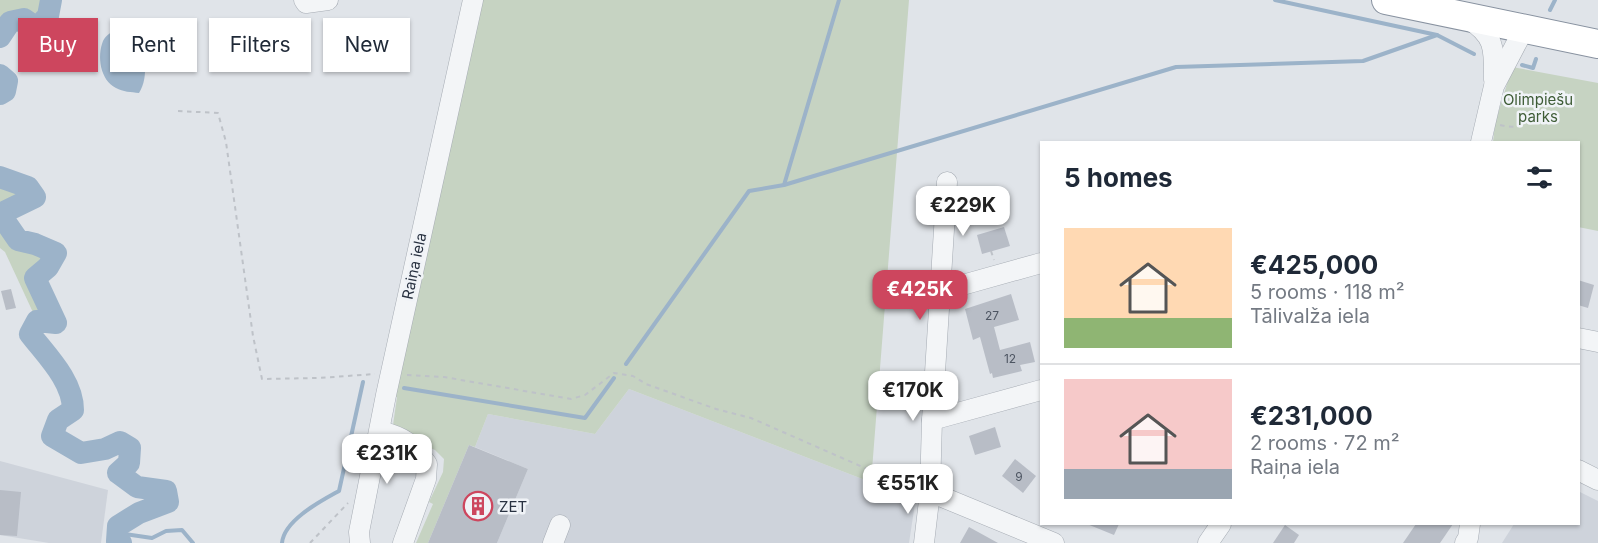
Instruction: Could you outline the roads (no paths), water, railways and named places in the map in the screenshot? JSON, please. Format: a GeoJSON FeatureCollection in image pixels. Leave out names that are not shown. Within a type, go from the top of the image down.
{"type":"FeatureCollection","features":[{"type":"Feature","properties":{"kind":"highway"},"geometry":{"type":"LineString","coordinates":[[1386,0],[1525,27],[1598,44]]}},
{"type":"Feature","properties":{"kind":"street"},"geometry":{"type":"LineString","coordinates":[[304,0],[306,3],[328,0]]}},
{"type":"Feature","properties":{"kind":"street","name":"Raiņa iela"},"geometry":{"type":"LineString","coordinates":[[356,539],[472,0]]}},
{"type":"Feature","properties":{"kind":"street"},"geometry":{"type":"LineString","coordinates":[[1464,16],[1485,31],[1490,38],[1494,54],[1494,86],[1481,141]]}},
{"type":"Feature","properties":{"kind":"street"},"geometry":{"type":"LineString","coordinates":[[1494,86],[1525,27]]}},
{"type":"Feature","properties":{"kind":"street"},"geometry":{"type":"LineString","coordinates":[[924,543],[930,492],[932,420],[947,182]]}},
{"type":"Feature","properties":{"kind":"street"},"geometry":{"type":"LineString","coordinates":[[941,291],[1040,263]]}},
{"type":"Feature","properties":{"kind":"street"},"geometry":{"type":"LineString","coordinates":[[1580,338],[1598,342]]}},
{"type":"Feature","properties":{"kind":"street"},"geometry":{"type":"LineString","coordinates":[[932,420],[1040,390]]}},
{"type":"Feature","properties":{"kind":"street"},"geometry":{"type":"LineString","coordinates":[[380,430],[395,434],[413,445],[427,464],[426,479],[404,543]]}},
{"type":"Feature","properties":{"kind":"street"},"geometry":{"type":"LineString","coordinates":[[1580,471],[1598,480]]}},
{"type":"Feature","properties":{"kind":"street"},"geometry":{"type":"LineString","coordinates":[[930,492],[1054,543]]}},
{"type":"Feature","properties":{"kind":"street"},"geometry":{"type":"LineString","coordinates":[[1208,543],[1220,525]]}},
{"type":"Feature","properties":{"kind":"water"},"geometry":{"type":"Polygon","coordinates":[[[110,33],[110,72],[145,72],[139,93],[116,88],[103,74],[100,54],[104,39],[110,33]]]}},
{"type":"Feature","properties":{"kind":"waterway"},"geometry":{"type":"LineString","coordinates":[[0,37],[10,22],[24,19],[37,28],[48,16],[51,0]]}},
{"type":"Feature","properties":{"kind":"waterway"},"geometry":{"type":"LineString","coordinates":[[784,185],[839,0]]}},
{"type":"Feature","properties":{"kind":"waterway"},"geometry":{"type":"LineString","coordinates":[[1275,0],[1437,35],[1474,54]]}},
{"type":"Feature","properties":{"kind":"waterway"},"geometry":{"type":"LineString","coordinates":[[1550,10],[1555,0]]}},
{"type":"Feature","properties":{"kind":"waterway"},"geometry":{"type":"LineString","coordinates":[[626,364],[749,191],[784,185],[1176,67],[1363,61],[1437,35]]}},
{"type":"Feature","properties":{"kind":"waterway"},"geometry":{"type":"LineString","coordinates":[[1522,65],[1533,68],[1536,59]]}},
{"type":"Feature","properties":{"kind":"waterway"},"geometry":{"type":"LineString","coordinates":[[0,75],[7,81],[5,91],[0,94]]}},
{"type":"Feature","properties":{"kind":"waterway"},"geometry":{"type":"LineString","coordinates":[[0,177],[28,187],[35,197],[0,214]]}},
{"type":"Feature","properties":{"kind":"waterway"},"geometry":{"type":"LineString","coordinates":[[0,214],[18,240],[56,253],[48,267],[35,278],[56,323],[37,321],[30,334],[58,369],[72,399],[73,410],[58,420],[52,436],[81,453],[105,449],[120,442],[130,448],[129,463],[118,473],[137,487],[166,491],[168,502],[139,513],[118,526],[117,541],[121,543]]}},
{"type":"Feature","properties":{"kind":"waterway"},"geometry":{"type":"LineString","coordinates":[[404,388],[585,418],[614,378]]}},
{"type":"Feature","properties":{"kind":"waterway"},"geometry":{"type":"LineString","coordinates":[[282,543],[284,535],[296,519],[339,491],[363,382]]}},
{"type":"Feature","properties":{"kind":"waterway"},"geometry":{"type":"LineString","coordinates":[[118,533],[152,538],[166,531],[182,530],[193,543]]}},
{"type":"Feature","properties":{"kind":"place","name":"ZET"},"geometry":{"type":"Point","coordinates":[478,506]}},
{"type":"Feature","properties":{"kind":"park label","name":"Olimpiešu parks"},"geometry":{"type":"Point","coordinates":[1538,108]}}]}
